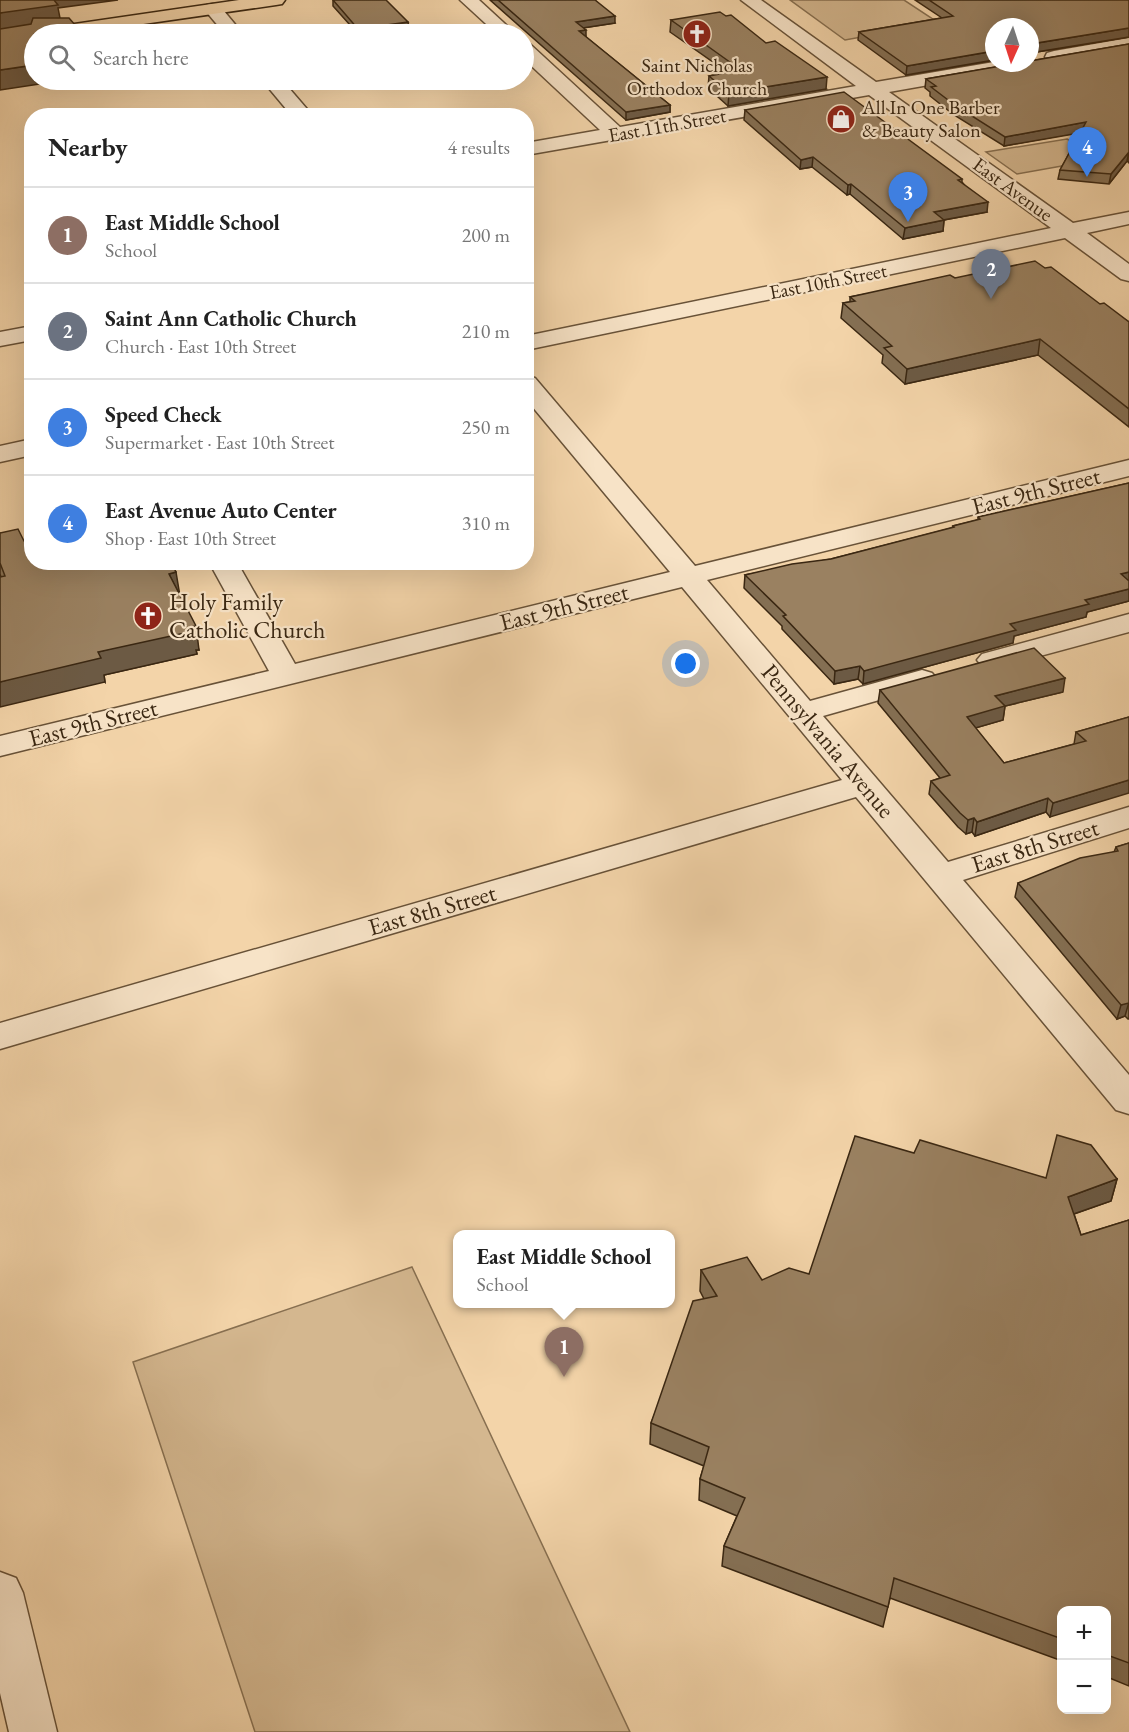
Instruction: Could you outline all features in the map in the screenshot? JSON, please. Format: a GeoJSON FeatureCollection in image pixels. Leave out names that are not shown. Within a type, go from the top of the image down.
{"type":"FeatureCollection","features":[{"type":"Feature","properties":{"kind":"main road"},"geometry":{"type":"LineString","coordinates":[[112,24],[276,0]]}},
{"type":"Feature","properties":{"kind":"street"},"geometry":{"type":"LineString","coordinates":[[469,0],[496,24]]}},
{"type":"Feature","properties":{"kind":"street","name":"East Avenue"},"geometry":{"type":"LineString","coordinates":[[750,0],[1129,274]]}},
{"type":"Feature","properties":{"kind":"street"},"geometry":{"type":"LineString","coordinates":[[213,9],[226,24]]}},
{"type":"Feature","properties":{"kind":"street"},"geometry":{"type":"LineString","coordinates":[[1039,59],[1129,44]]}},
{"type":"Feature","properties":{"kind":"street"},"geometry":{"type":"LineString","coordinates":[[534,58],[616,134]]}},
{"type":"Feature","properties":{"kind":"street","name":"East 11th Street"},"geometry":{"type":"LineString","coordinates":[[534,148],[985,69]]}},
{"type":"Feature","properties":{"kind":"street"},"geometry":{"type":"LineString","coordinates":[[281,90],[296,108]]}},
{"type":"Feature","properties":{"kind":"street","name":"East 10th Street"},"geometry":{"type":"LineString","coordinates":[[534,341],[1129,218]]}},
{"type":"Feature","properties":{"kind":"street"},"geometry":{"type":"LineString","coordinates":[[0,339],[24,334]]}},
{"type":"Feature","properties":{"kind":"street","name":"Pennsylvania Avenue"},"geometry":{"type":"LineString","coordinates":[[534,392],[940,876],[1117,1066],[1129,1100]]}},
{"type":"Feature","properties":{"kind":"street"},"geometry":{"type":"LineString","coordinates":[[0,454],[24,449]]}},
{"type":"Feature","properties":{"kind":"street","name":"East 9th Street"},"geometry":{"type":"LineString","coordinates":[[0,746],[1129,468]]}},
{"type":"Feature","properties":{"kind":"street"},"geometry":{"type":"LineString","coordinates":[[228,570],[286,675]]}},
{"type":"Feature","properties":{"kind":"street"},"geometry":{"type":"LineString","coordinates":[[802,712],[1129,623]]}},
{"type":"Feature","properties":{"kind":"street","name":"East 8th Street"},"geometry":{"type":"LineString","coordinates":[[0,1036],[863,784]]}},
{"type":"Feature","properties":{"kind":"street","name":"East 8th Street"},"geometry":{"type":"LineString","coordinates":[[940,876],[1129,817]]}},
{"type":"Feature","properties":{"kind":"street"},"geometry":{"type":"LineString","coordinates":[[0,1593],[33,1732]]}},
{"type":"Feature","properties":{"kind":"shaded area"},"geometry":{"type":"Polygon","coordinates":[[[790,0],[904,0],[939,23],[845,40],[790,0]]]}},
{"type":"Feature","properties":{"kind":"shaded area"},"geometry":{"type":"Polygon","coordinates":[[[1067,139],[1101,159],[1017,174],[986,152],[1067,139]]]}},
{"type":"Feature","properties":{"kind":"shaded area"},"geometry":{"type":"Polygon","coordinates":[[[412,1267],[630,1732],[255,1732],[133,1362],[412,1267]]]}},
{"type":"Feature","properties":{"kind":"building"},"geometry":{"type":"Polygon","coordinates":[[[0,0],[54,0],[58,5],[0,13],[0,0]]]}},
{"type":"Feature","properties":{"kind":"building"},"geometry":{"type":"Polygon","coordinates":[[[333,0],[386,0],[408,22],[394,24],[354,24],[333,0]]]}},
{"type":"Feature","properties":{"kind":"building"},"geometry":{"type":"Polygon","coordinates":[[[498,0],[595,0],[615,16],[576,22],[586,30],[579,31],[670,105],[626,112],[534,32],[534,24],[525,24],[498,0]]]}},
{"type":"Feature","properties":{"kind":"building"},"geometry":{"type":"Polygon","coordinates":[[[929,0],[1129,0],[1129,28],[1039,43],[1039,18],[985,18],[985,53],[907,66],[859,32],[953,16],[929,0]]]}},
{"type":"Feature","properties":{"kind":"building"},"geometry":{"type":"Polygon","coordinates":[[[720,12],[726,16],[731,15],[766,43],[775,41],[827,77],[729,93],[709,76],[741,70],[671,20],[720,12]]]}},
{"type":"Feature","properties":{"kind":"building"},"geometry":{"type":"Polygon","coordinates":[[[33,18],[69,18],[74,24],[31,24],[33,18]]]}},
{"type":"Feature","properties":{"kind":"building"},"geometry":{"type":"Polygon","coordinates":[[[24,25],[24,66],[0,70],[0,29],[24,25]]]}},
{"type":"Feature","properties":{"kind":"building"},"geometry":{"type":"Polygon","coordinates":[[[1129,44],[1129,152],[1111,174],[1060,170],[1086,122],[1005,137],[956,106],[931,87],[936,86],[926,79],[985,69],[985,72],[1039,72],[1039,59],[1129,44]]]}},
{"type":"Feature","properties":{"kind":"building"},"geometry":{"type":"Polygon","coordinates":[[[844,92],[962,179],[958,180],[988,202],[934,212],[944,220],[905,228],[851,184],[848,185],[813,157],[801,160],[745,110],[844,92]]]}},
{"type":"Feature","properties":{"kind":"building"},"geometry":{"type":"Polygon","coordinates":[[[1035,261],[1045,268],[1051,267],[1100,304],[1104,303],[1129,322],[1129,409],[1040,339],[907,369],[884,348],[892,346],[843,303],[855,301],[850,297],[950,275],[955,278],[1035,261]]]}},
{"type":"Feature","properties":{"kind":"building"},"geometry":{"type":"Polygon","coordinates":[[[1129,483],[1129,572],[1121,574],[1129,581],[1129,589],[1085,600],[1089,604],[1010,624],[1016,630],[864,671],[860,666],[835,671],[783,616],[786,615],[745,575],[792,564],[831,559],[954,527],[980,519],[978,517],[1129,483]]]}},
{"type":"Feature","properties":{"kind":"building"},"geometry":{"type":"Polygon","coordinates":[[[18,529],[24,541],[24,570],[175,570],[176,572],[169,574],[196,626],[191,627],[194,631],[98,652],[101,658],[0,682],[0,577],[5,576],[0,563],[0,533],[18,529]]]}},
{"type":"Feature","properties":{"kind":"building"},"geometry":{"type":"Polygon","coordinates":[[[1034,648],[1065,678],[995,696],[1005,706],[967,717],[1004,763],[1086,741],[1076,732],[1129,717],[1129,780],[1053,803],[1048,798],[977,822],[974,818],[968,820],[931,781],[950,775],[880,690],[1034,648]]]}},
{"type":"Feature","properties":{"kind":"building"},"geometry":{"type":"Polygon","coordinates":[[[1129,843],[1129,1003],[1121,1005],[1018,883],[1080,858],[1118,851],[1116,847],[1129,843]]]}},
{"type":"Feature","properties":{"kind":"building"},"geometry":{"type":"Polygon","coordinates":[[[1057,1135],[1091,1145],[1117,1179],[1068,1197],[1081,1235],[1129,1220],[1129,1663],[1111,1656],[1111,1606],[1057,1606],[1057,1637],[894,1578],[888,1607],[724,1546],[745,1498],[700,1479],[709,1447],[651,1423],[693,1301],[717,1296],[701,1270],[747,1257],[762,1280],[789,1268],[809,1274],[855,1136],[914,1153],[920,1140],[1046,1178],[1057,1135]]]}},
{"type":"Feature","properties":{"kind":"place","name":"Saint Nicholas Orthodox Church"},"geometry":{"type":"Point","coordinates":[697,34]}},
{"type":"Feature","properties":{"kind":"place","name":"All In One Barber & Beauty Salon"},"geometry":{"type":"Point","coordinates":[841,119]}},
{"type":"Feature","properties":{"kind":"place","name":"East Avenue Auto Center"},"geometry":{"type":"Point","coordinates":[1087,177]}},
{"type":"Feature","properties":{"kind":"place","name":"Speed Check"},"geometry":{"type":"Point","coordinates":[908,222]}},
{"type":"Feature","properties":{"kind":"place","name":"Saint Ann Catholic Church"},"geometry":{"type":"Point","coordinates":[991,299]}},
{"type":"Feature","properties":{"kind":"place","name":"Holy Family Catholic Church"},"geometry":{"type":"Point","coordinates":[148,616]}},
{"type":"Feature","properties":{"kind":"place","name":"East Middle School"},"geometry":{"type":"Point","coordinates":[564,1377]}}]}
